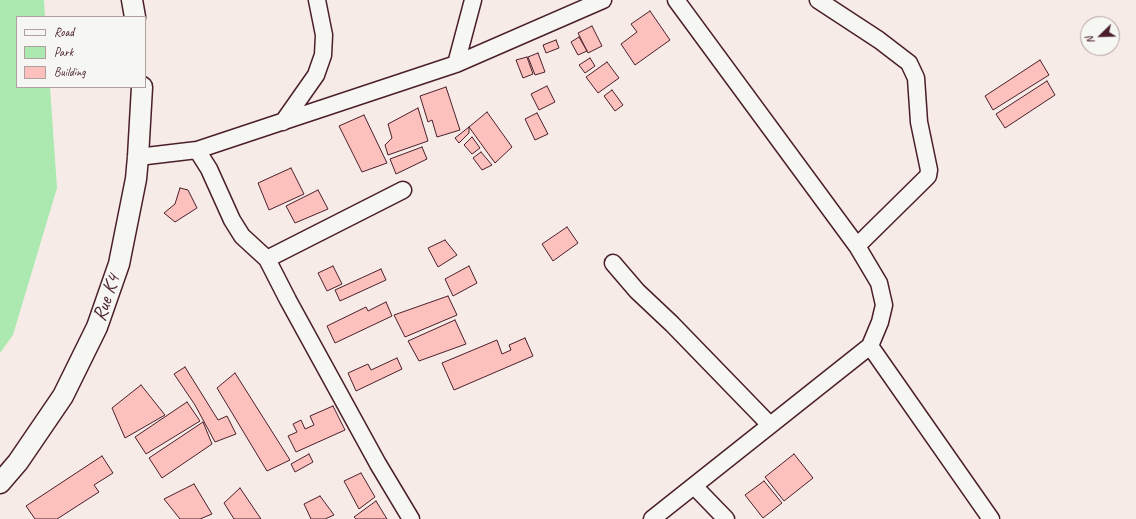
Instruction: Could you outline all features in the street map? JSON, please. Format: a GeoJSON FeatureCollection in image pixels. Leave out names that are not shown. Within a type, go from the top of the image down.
{"type":"FeatureCollection","features":[{"type":"Feature","properties":{"kind":"street"},"geometry":{"type":"LineString","coordinates":[[132,0],[135,16]]}},
{"type":"Feature","properties":{"kind":"street"},"geometry":{"type":"LineString","coordinates":[[283,122],[316,75],[323,55],[324,35],[318,0]]}},
{"type":"Feature","properties":{"kind":"street"},"geometry":{"type":"LineString","coordinates":[[456,64],[473,0]]}},
{"type":"Feature","properties":{"kind":"street"},"geometry":{"type":"LineString","coordinates":[[138,157],[197,150],[456,64],[603,0]]}},
{"type":"Feature","properties":{"kind":"street"},"geometry":{"type":"LineString","coordinates":[[652,519],[870,346],[880,322],[884,305],[879,283],[857,246],[676,0]]}},
{"type":"Feature","properties":{"kind":"street"},"geometry":{"type":"LineString","coordinates":[[818,0],[879,40],[909,63],[916,78],[919,122],[929,170],[928,176],[857,246]]}},
{"type":"Feature","properties":{"kind":"street","name":"Rue K4"},"geometry":{"type":"LineString","coordinates":[[0,483],[18,462],[63,396],[97,327],[119,264],[136,179],[142,88]]}},
{"type":"Feature","properties":{"kind":"street"},"geometry":{"type":"LineString","coordinates":[[197,150],[209,169],[232,220],[242,236],[267,259],[378,464],[411,519]]}},
{"type":"Feature","properties":{"kind":"street"},"geometry":{"type":"LineString","coordinates":[[267,259],[402,190]]}},
{"type":"Feature","properties":{"kind":"street"},"geometry":{"type":"LineString","coordinates":[[613,263],[637,291],[672,324],[770,425]]}},
{"type":"Feature","properties":{"kind":"street"},"geometry":{"type":"LineString","coordinates":[[870,346],[991,519]]}},
{"type":"Feature","properties":{"kind":"street"},"geometry":{"type":"LineString","coordinates":[[694,486],[726,519]]}},
{"type":"Feature","properties":{"kind":"green space"},"geometry":{"type":"Polygon","coordinates":[[[0,0],[44,0],[45,16],[16,16],[16,88],[50,88],[57,188],[13,335],[0,353],[0,0]]]}},
{"type":"Feature","properties":{"kind":"building"},"geometry":{"type":"Polygon","coordinates":[[[650,11],[670,40],[635,65],[621,44],[637,32],[631,24],[650,11]]]}},
{"type":"Feature","properties":{"kind":"building"},"geometry":{"type":"Polygon","coordinates":[[[592,26],[602,46],[588,53],[578,33],[592,26]]]}},
{"type":"Feature","properties":{"kind":"building"},"geometry":{"type":"Polygon","coordinates":[[[579,37],[587,51],[578,55],[571,42],[579,37]]]}},
{"type":"Feature","properties":{"kind":"building"},"geometry":{"type":"Polygon","coordinates":[[[556,40],[559,48],[546,53],[543,45],[556,40]]]}},
{"type":"Feature","properties":{"kind":"building"},"geometry":{"type":"Polygon","coordinates":[[[538,53],[545,72],[535,75],[528,57],[538,53]]]}},
{"type":"Feature","properties":{"kind":"building"},"geometry":{"type":"Polygon","coordinates":[[[527,57],[533,74],[523,78],[516,60],[527,57]]]}},
{"type":"Feature","properties":{"kind":"building"},"geometry":{"type":"Polygon","coordinates":[[[590,58],[595,66],[585,73],[579,65],[590,58]]]}},
{"type":"Feature","properties":{"kind":"building"},"geometry":{"type":"Polygon","coordinates":[[[1040,60],[1049,75],[993,110],[985,96],[1040,60]]]}},
{"type":"Feature","properties":{"kind":"building"},"geometry":{"type":"Polygon","coordinates":[[[607,62],[619,78],[598,93],[586,77],[607,62]]]}},
{"type":"Feature","properties":{"kind":"building"},"geometry":{"type":"Polygon","coordinates":[[[1047,81],[1055,95],[1005,128],[996,114],[1047,81]]]}},
{"type":"Feature","properties":{"kind":"building"},"geometry":{"type":"Polygon","coordinates":[[[547,86],[555,102],[539,110],[531,94],[547,86]]]}},
{"type":"Feature","properties":{"kind":"building"},"geometry":{"type":"Polygon","coordinates":[[[446,87],[460,130],[437,137],[432,120],[428,122],[420,96],[446,87]]]}},
{"type":"Feature","properties":{"kind":"building"},"geometry":{"type":"Polygon","coordinates":[[[612,90],[623,105],[615,111],[604,96],[612,90]]]}},
{"type":"Feature","properties":{"kind":"building"},"geometry":{"type":"Polygon","coordinates":[[[418,108],[428,141],[388,155],[385,145],[392,138],[388,124],[418,108]]]}},
{"type":"Feature","properties":{"kind":"building"},"geometry":{"type":"Polygon","coordinates":[[[487,112],[512,147],[495,163],[469,127],[487,112]]]}},
{"type":"Feature","properties":{"kind":"building"},"geometry":{"type":"Polygon","coordinates":[[[537,113],[548,134],[535,140],[525,119],[537,113]]]}},
{"type":"Feature","properties":{"kind":"building"},"geometry":{"type":"Polygon","coordinates":[[[364,115],[387,163],[362,172],[339,126],[364,115]]]}},
{"type":"Feature","properties":{"kind":"building"},"geometry":{"type":"Polygon","coordinates":[[[469,127],[469,133],[459,143],[455,138],[469,127]]]}},
{"type":"Feature","properties":{"kind":"building"},"geometry":{"type":"Polygon","coordinates":[[[472,137],[480,148],[472,154],[464,145],[472,137]]]}},
{"type":"Feature","properties":{"kind":"building"},"geometry":{"type":"Polygon","coordinates":[[[422,147],[427,159],[396,174],[390,159],[422,147]]]}},
{"type":"Feature","properties":{"kind":"building"},"geometry":{"type":"Polygon","coordinates":[[[481,152],[492,165],[482,170],[473,158],[481,152]]]}},
{"type":"Feature","properties":{"kind":"building"},"geometry":{"type":"Polygon","coordinates":[[[291,168],[304,194],[269,210],[258,183],[291,168]]]}},
{"type":"Feature","properties":{"kind":"building"},"geometry":{"type":"Polygon","coordinates":[[[180,188],[188,190],[197,208],[175,222],[164,213],[175,204],[180,188]]]}},
{"type":"Feature","properties":{"kind":"building"},"geometry":{"type":"Polygon","coordinates":[[[318,190],[328,209],[295,223],[286,206],[318,190]]]}},
{"type":"Feature","properties":{"kind":"building"},"geometry":{"type":"Polygon","coordinates":[[[567,227],[578,243],[553,261],[542,244],[567,227]]]}},
{"type":"Feature","properties":{"kind":"building"},"geometry":{"type":"Polygon","coordinates":[[[445,240],[457,255],[438,267],[428,248],[445,240]]]}},
{"type":"Feature","properties":{"kind":"building"},"geometry":{"type":"Polygon","coordinates":[[[333,266],[342,284],[327,291],[318,273],[333,266]]]}},
{"type":"Feature","properties":{"kind":"building"},"geometry":{"type":"Polygon","coordinates":[[[469,266],[477,283],[453,296],[445,279],[469,266]]]}},
{"type":"Feature","properties":{"kind":"building"},"geometry":{"type":"Polygon","coordinates":[[[381,269],[386,280],[340,301],[335,290],[381,269]]]}},
{"type":"Feature","properties":{"kind":"building"},"geometry":{"type":"Polygon","coordinates":[[[448,296],[457,315],[405,337],[394,315],[448,296]]]}},
{"type":"Feature","properties":{"kind":"building"},"geometry":{"type":"Polygon","coordinates":[[[386,302],[392,316],[335,343],[327,326],[366,307],[368,311],[386,302]]]}},
{"type":"Feature","properties":{"kind":"building"},"geometry":{"type":"Polygon","coordinates":[[[455,320],[466,344],[419,361],[408,341],[455,320]]]}},
{"type":"Feature","properties":{"kind":"building"},"geometry":{"type":"Polygon","coordinates":[[[525,338],[533,356],[454,390],[442,363],[497,340],[502,354],[511,350],[509,345],[525,338]]]}},
{"type":"Feature","properties":{"kind":"building"},"geometry":{"type":"Polygon","coordinates":[[[397,358],[402,369],[356,391],[348,373],[368,364],[371,370],[397,358]]]}},
{"type":"Feature","properties":{"kind":"building"},"geometry":{"type":"Polygon","coordinates":[[[185,367],[218,420],[227,416],[236,434],[215,442],[195,405],[174,374],[185,367]]]}},
{"type":"Feature","properties":{"kind":"building"},"geometry":{"type":"Polygon","coordinates":[[[235,373],[290,460],[267,471],[217,388],[235,373]]]}},
{"type":"Feature","properties":{"kind":"building"},"geometry":{"type":"Polygon","coordinates":[[[141,385],[165,415],[125,438],[112,408],[141,385]]]}},
{"type":"Feature","properties":{"kind":"building"},"geometry":{"type":"Polygon","coordinates":[[[187,402],[200,421],[146,454],[135,437],[187,402]]]}},
{"type":"Feature","properties":{"kind":"building"},"geometry":{"type":"Polygon","coordinates":[[[333,406],[345,430],[296,452],[288,436],[297,432],[293,424],[301,420],[305,429],[314,425],[310,416],[333,406]]]}},
{"type":"Feature","properties":{"kind":"building"},"geometry":{"type":"Polygon","coordinates":[[[203,422],[212,444],[162,478],[149,458],[203,422]]]}},
{"type":"Feature","properties":{"kind":"building"},"geometry":{"type":"Polygon","coordinates":[[[309,454],[313,462],[295,472],[291,464],[309,454]]]}},
{"type":"Feature","properties":{"kind":"building"},"geometry":{"type":"Polygon","coordinates":[[[794,454],[813,478],[784,501],[765,477],[794,454]]]}},
{"type":"Feature","properties":{"kind":"building"},"geometry":{"type":"Polygon","coordinates":[[[102,456],[113,473],[94,485],[99,492],[57,519],[35,519],[26,506],[102,456]]]}},
{"type":"Feature","properties":{"kind":"building"},"geometry":{"type":"Polygon","coordinates":[[[361,473],[375,497],[359,509],[344,481],[361,473]]]}},
{"type":"Feature","properties":{"kind":"building"},"geometry":{"type":"Polygon","coordinates":[[[764,481],[782,503],[763,518],[745,495],[764,481]]]}},
{"type":"Feature","properties":{"kind":"building"},"geometry":{"type":"Polygon","coordinates":[[[194,484],[212,514],[200,519],[180,519],[164,499],[194,484]]]}},
{"type":"Feature","properties":{"kind":"building"},"geometry":{"type":"Polygon","coordinates":[[[240,488],[261,519],[234,519],[224,503],[240,488]]]}},
{"type":"Feature","properties":{"kind":"building"},"geometry":{"type":"Polygon","coordinates":[[[320,496],[334,515],[325,519],[311,519],[304,504],[320,496]]]}},
{"type":"Feature","properties":{"kind":"building"},"geometry":{"type":"Polygon","coordinates":[[[376,501],[387,519],[356,519],[354,517],[376,501]]]}}]}
